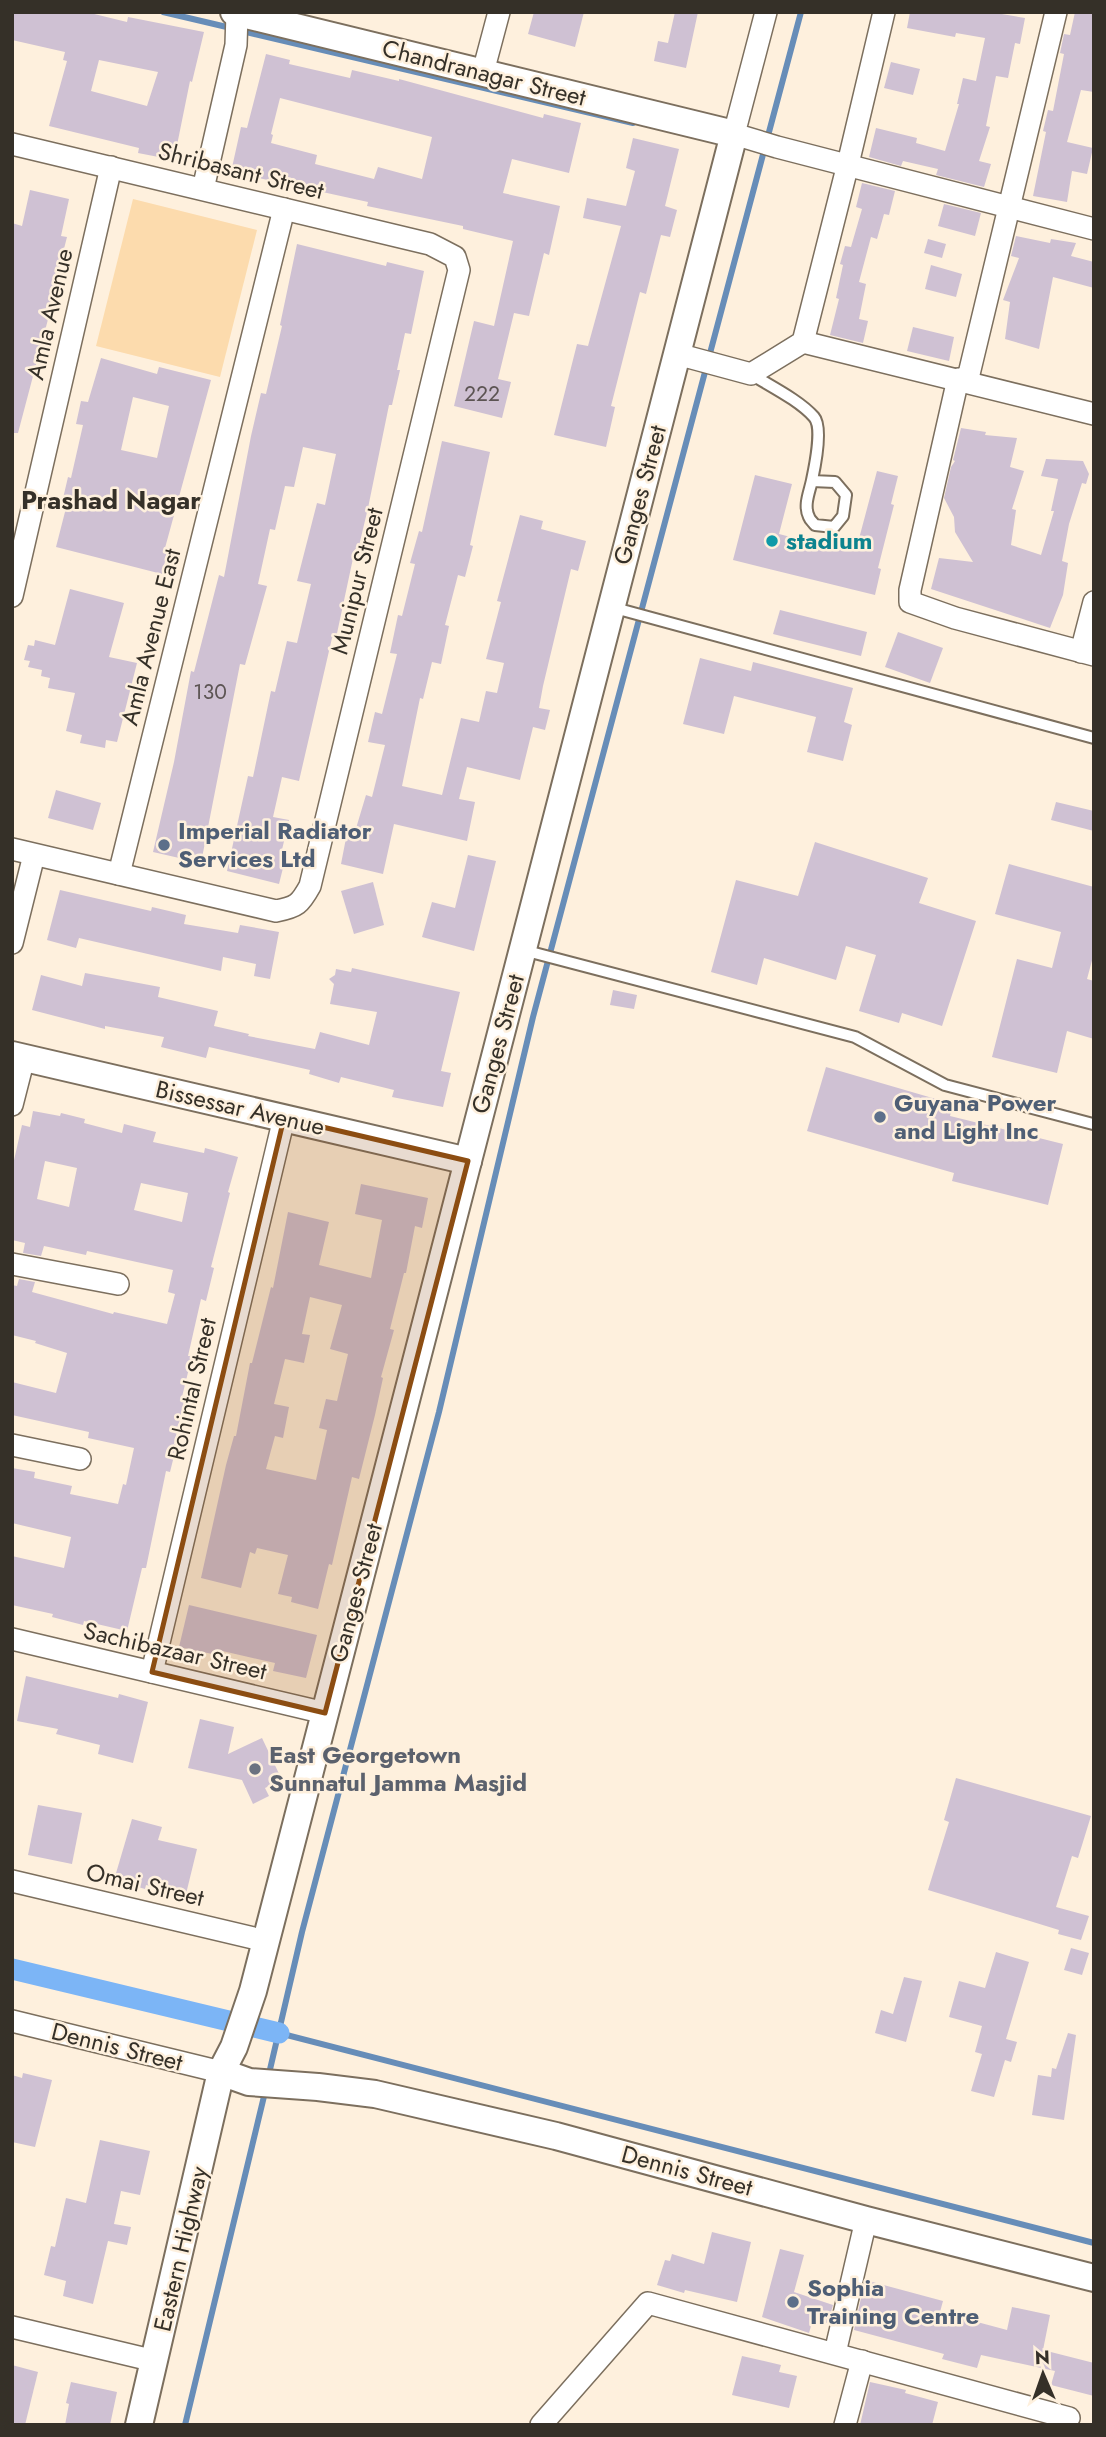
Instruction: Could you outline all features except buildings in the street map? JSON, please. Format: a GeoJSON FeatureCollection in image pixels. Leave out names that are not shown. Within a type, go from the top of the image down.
{"type":"FeatureCollection","features":[{"type":"Feature","properties":{"kind":"street"},"geometry":{"type":"LineString","coordinates":[[483,72],[499,12]]}},
{"type":"Feature","properties":{"kind":"street","name":"Ganges Street"},"geometry":{"type":"LineString","coordinates":[[221,2072],[234,2047],[253,1991],[468,1161],[533,953],[622,610],[697,359],[734,134],[766,12]]}},
{"type":"Feature","properties":{"kind":"street"},"geometry":{"type":"LineString","coordinates":[[697,359],[751,374],[803,342],[884,12]]}},
{"type":"Feature","properties":{"kind":"street"},"geometry":{"type":"LineString","coordinates":[[1056,12],[969,374],[960,380],[910,590],[910,602],[956,618],[1087,653],[1094,603]]}},
{"type":"Feature","properties":{"kind":"street"},"geometry":{"type":"LineString","coordinates":[[203,189],[236,45],[236,16]]}},
{"type":"Feature","properties":{"kind":"street","name":"Chandranagar Street"},"geometry":{"type":"LineString","coordinates":[[236,16],[483,72],[734,134]]}},
{"type":"Feature","properties":{"kind":"street"},"geometry":{"type":"LineString","coordinates":[[734,134],[1094,229]]}},
{"type":"Feature","properties":{"kind":"street","name":"Shribasant Street"},"geometry":{"type":"LineString","coordinates":[[12,144],[430,244],[456,257]]}},
{"type":"Feature","properties":{"kind":"street","name":"Amla Avenue"},"geometry":{"type":"LineString","coordinates":[[12,596],[111,167]]}},
{"type":"Feature","properties":{"kind":"street","name":"Amla Avenue East"},"geometry":{"type":"LineString","coordinates":[[119,874],[284,209]]}},
{"type":"Feature","properties":{"kind":"street","name":"Munipur Street"},"geometry":{"type":"LineString","coordinates":[[119,874],[276,911],[289,909],[301,902],[310,886],[455,290],[459,270],[456,257]]}},
{"type":"Feature","properties":{"kind":"street"},"geometry":{"type":"LineString","coordinates":[[803,342],[1094,414]]}},
{"type":"Feature","properties":{"kind":"street"},"geometry":{"type":"LineString","coordinates":[[12,849],[119,874]]}},
{"type":"Feature","properties":{"kind":"street"},"geometry":{"type":"LineString","coordinates":[[12,943],[34,855]]}},
{"type":"Feature","properties":{"kind":"street"},"geometry":{"type":"LineString","coordinates":[[12,1105],[18,1056]]}},
{"type":"Feature","properties":{"kind":"street","name":"Bissessar Avenue"},"geometry":{"type":"LineString","coordinates":[[18,1056],[468,1161]]}},
{"type":"Feature","properties":{"kind":"street","name":"Rohintal Street"},"geometry":{"type":"LineString","coordinates":[[152,1672],[284,1118]]}},
{"type":"Feature","properties":{"kind":"street"},"geometry":{"type":"LineString","coordinates":[[12,1265],[118,1284]]}},
{"type":"Feature","properties":{"kind":"street"},"geometry":{"type":"LineString","coordinates":[[12,1445],[80,1459]]}},
{"type":"Feature","properties":{"kind":"street","name":"Sachibazaar Street"},"geometry":{"type":"LineString","coordinates":[[12,1639],[325,1713]]}},
{"type":"Feature","properties":{"kind":"street","name":"Omai Street"},"geometry":{"type":"LineString","coordinates":[[12,1881],[266,1941]]}},
{"type":"Feature","properties":{"kind":"street","name":"Dennis Street"},"geometry":{"type":"LineString","coordinates":[[12,2021],[221,2072],[249,2082],[352,2091],[556,2136],[866,2220],[1094,2278]]}},
{"type":"Feature","properties":{"kind":"street","name":"Eastern Highway"},"geometry":{"type":"LineString","coordinates":[[139,2425],[221,2072]]}},
{"type":"Feature","properties":{"kind":"street"},"geometry":{"type":"LineString","coordinates":[[835,2353],[866,2220]]}},
{"type":"Feature","properties":{"kind":"street"},"geometry":{"type":"LineString","coordinates":[[541,2425],[648,2303],[1069,2418]]}},
{"type":"Feature","properties":{"kind":"street"},"geometry":{"type":"LineString","coordinates":[[12,2327],[155,2361]]}},
{"type":"Feature","properties":{"kind":"street"},"geometry":{"type":"LineString","coordinates":[[845,2425],[862,2361]]}},
{"type":"Feature","properties":{"kind":"lane"},"geometry":{"type":"LineString","coordinates":[[751,374],[814,417],[818,424],[812,481],[807,499],[808,516],[816,525],[834,527],[843,516],[846,495],[835,482],[812,481]]}},
{"type":"Feature","properties":{"kind":"lane"},"geometry":{"type":"LineString","coordinates":[[622,610],[1094,738]]}},
{"type":"Feature","properties":{"kind":"lane"},"geometry":{"type":"LineString","coordinates":[[533,953],[855,1037],[946,1085],[1093,1124]]}},
{"type":"Feature","properties":{"kind":"highlighted area"},"geometry":{"type":"Polygon","coordinates":[[[284,1118],[468,1161],[325,1713],[152,1672],[284,1118]]]}},
{"type":"Feature","properties":{"kind":"shaded area"},"geometry":{"type":"Polygon","coordinates":[[[133,199],[257,230],[220,377],[96,346],[133,199]]]}},
{"type":"Feature","properties":{"kind":"waterway"},"geometry":{"type":"LineString","coordinates":[[163,12],[231,28]]}},
{"type":"Feature","properties":{"kind":"waterway"},"geometry":{"type":"LineString","coordinates":[[268,2078],[302,1932],[439,1412],[533,1017],[801,12]]}},
{"type":"Feature","properties":{"kind":"waterway"},"geometry":{"type":"LineString","coordinates":[[242,31],[633,123]]}},
{"type":"Feature","properties":{"kind":"waterway"},"geometry":{"type":"LineString","coordinates":[[12,1969],[279,2033]]}},
{"type":"Feature","properties":{"kind":"waterway"},"geometry":{"type":"LineString","coordinates":[[279,2033],[1094,2243]]}},
{"type":"Feature","properties":{"kind":"waterway"},"geometry":{"type":"LineString","coordinates":[[185,2425],[266,2088]]}},
{"type":"Feature","properties":{"kind":"place","name":"stadium"},"geometry":{"type":"Point","coordinates":[772,541]}},
{"type":"Feature","properties":{"kind":"place","name":"Imperial Radiator Services Ltd"},"geometry":{"type":"Point","coordinates":[164,845]}},
{"type":"Feature","properties":{"kind":"place","name":"Guyana Power and Light Inc"},"geometry":{"type":"Point","coordinates":[880,1117]}},
{"type":"Feature","properties":{"kind":"place","name":"East Georgetown Sunnatul Jamma Masjid"},"geometry":{"type":"Point","coordinates":[255,1769]}},
{"type":"Feature","properties":{"kind":"place","name":"Sophia Training Centre"},"geometry":{"type":"Point","coordinates":[793,2302]}},
{"type":"Feature","properties":{"kind":"district","name":"Prashad Nagar"},"geometry":{"type":"Point","coordinates":[111,500]}}]}
